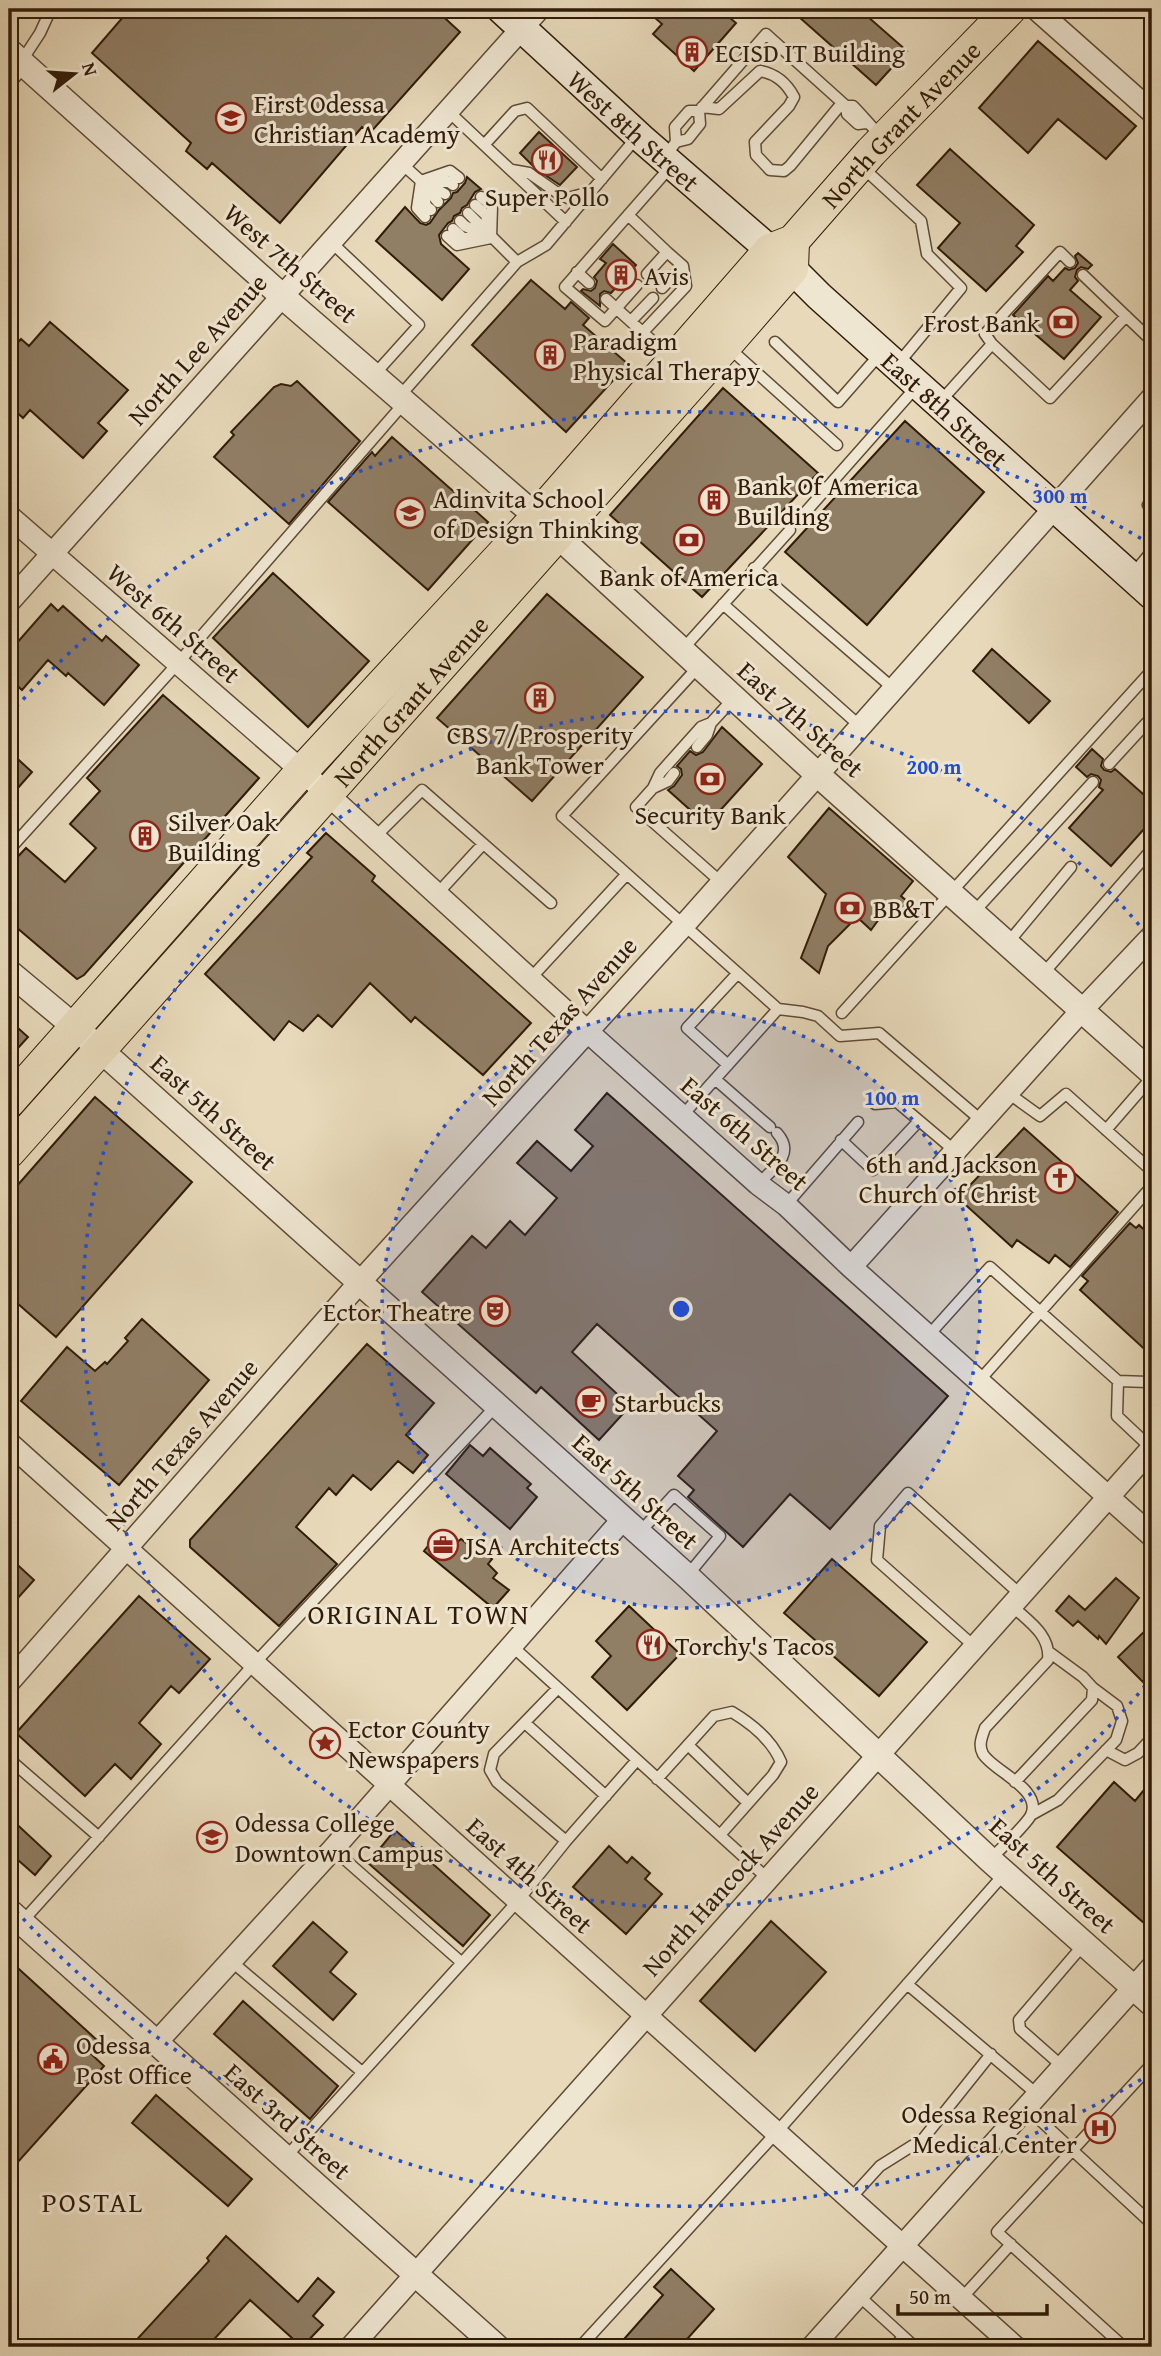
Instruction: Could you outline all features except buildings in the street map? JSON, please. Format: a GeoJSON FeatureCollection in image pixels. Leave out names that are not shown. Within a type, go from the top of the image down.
{"type":"FeatureCollection","features":[{"type":"Feature","properties":{"kind":"main road","name":"West 8th Street"},"geometry":{"type":"LineString","coordinates":[[501,9],[531,18],[639,135],[671,155],[785,253]]}},
{"type":"Feature","properties":{"kind":"main road","name":"North Grant Avenue"},"geometry":{"type":"LineString","coordinates":[[9,1152],[328,795],[547,527],[674,360],[785,253],[860,166],[875,131],[1010,9]]}},
{"type":"Feature","properties":{"kind":"main road","name":"North Grant Avenue"},"geometry":{"type":"LineString","coordinates":[[9,1102],[302,771],[726,345],[785,253]]}},
{"type":"Feature","properties":{"kind":"main road","name":"East 8th Street"},"geometry":{"type":"LineString","coordinates":[[785,253],[819,296],[1152,594]]}},
{"type":"Feature","properties":{"kind":"street"},"geometry":{"type":"LineString","coordinates":[[1036,9],[1152,112]]}},
{"type":"Feature","properties":{"kind":"street","name":"North Lee Avenue"},"geometry":{"type":"LineString","coordinates":[[9,601],[531,18]]}},
{"type":"Feature","properties":{"kind":"street","name":"West 7th Street"},"geometry":{"type":"LineString","coordinates":[[13,63],[547,527]]}},
{"type":"Feature","properties":{"kind":"street","name":"North Texas Avenue"},"geometry":{"type":"LineString","coordinates":[[9,1682],[359,1283],[722,883],[1152,398]]}},
{"type":"Feature","properties":{"kind":"street","name":"West 6th Street"},"geometry":{"type":"LineString","coordinates":[[9,516],[302,771]]}},
{"type":"Feature","properties":{"kind":"street","name":"East 7th Street"},"geometry":{"type":"LineString","coordinates":[[547,527],[1152,1075]]}},
{"type":"Feature","properties":{"kind":"street","name":"East 6th Street"},"geometry":{"type":"LineString","coordinates":[[302,771],[588,1032],[758,1184],[786,1205],[851,1267],[1152,1536]]}},
{"type":"Feature","properties":{"kind":"street"},"geometry":{"type":"LineString","coordinates":[[851,1267],[1152,936]]}},
{"type":"Feature","properties":{"kind":"street","name":"East 5th Street"},"geometry":{"type":"LineString","coordinates":[[9,972],[100,1049],[687,1576],[997,1866],[1143,1996]]}},
{"type":"Feature","properties":{"kind":"street","name":"East 4th Street"},"geometry":{"type":"LineString","coordinates":[[9,1443],[1010,2346]]}},
{"type":"Feature","properties":{"kind":"street","name":"North Hancock Avenue"},"geometry":{"type":"LineString","coordinates":[[351,2347],[1152,1448]]}},
{"type":"Feature","properties":{"kind":"street"},"geometry":{"type":"LineString","coordinates":[[156,2043],[333,1849],[512,1646],[631,1526]]}},
{"type":"Feature","properties":{"kind":"street","name":"East 3rd Street"},"geometry":{"type":"LineString","coordinates":[[15,1917],[497,2347]]}},
{"type":"Feature","properties":{"kind":"street"},"geometry":{"type":"LineString","coordinates":[[812,2347],[1063,2067],[1143,1996],[1152,1966]]}},
{"type":"Feature","properties":{"kind":"lane"},"geometry":{"type":"LineString","coordinates":[[13,63],[40,33],[51,9]]}},
{"type":"Feature","properties":{"kind":"lane"},"geometry":{"type":"LineString","coordinates":[[637,285],[605,321],[565,287],[628,215],[671,155],[700,124],[701,109],[766,34],[844,104],[853,106],[875,131]]}},
{"type":"Feature","properties":{"kind":"lane"},"geometry":{"type":"LineString","coordinates":[[671,155],[675,127],[689,111],[719,109],[760,71],[773,74],[788,86],[794,97],[789,106],[755,142],[756,155],[770,170],[783,171],[790,166],[844,104]]}},
{"type":"Feature","properties":{"kind":"lane"},"geometry":{"type":"LineString","coordinates":[[484,145],[515,111],[527,108],[602,179]]}},
{"type":"Feature","properties":{"kind":"lane"},"geometry":{"type":"LineString","coordinates":[[449,111],[566,222]]}},
{"type":"Feature","properties":{"kind":"lane"},"geometry":{"type":"LineString","coordinates":[[9,850],[178,663],[517,262],[545,246],[639,135]]}},
{"type":"Feature","properties":{"kind":"lane"},"geometry":{"type":"LineString","coordinates":[[402,164],[442,198]]}},
{"type":"Feature","properties":{"kind":"lane"},"geometry":{"type":"LineString","coordinates":[[775,342],[838,402],[889,358],[961,288],[928,254],[921,221],[860,166]]}},
{"type":"Feature","properties":{"kind":"lane"},"geometry":{"type":"LineString","coordinates":[[512,170],[529,173],[568,198],[590,192]]}},
{"type":"Feature","properties":{"kind":"lane"},"geometry":{"type":"LineString","coordinates":[[450,171],[442,198],[426,206],[421,181],[450,171]]}},
{"type":"Feature","properties":{"kind":"lane"},"geometry":{"type":"LineString","coordinates":[[464,217],[492,206],[491,238]]}},
{"type":"Feature","properties":{"kind":"lane"},"geometry":{"type":"LineString","coordinates":[[628,215],[682,266],[686,286],[643,332]]}},
{"type":"Feature","properties":{"kind":"lane"},"geometry":{"type":"LineString","coordinates":[[464,217],[517,262]]}},
{"type":"Feature","properties":{"kind":"lane"},"geometry":{"type":"LineString","coordinates":[[464,217],[457,246],[491,238]]}},
{"type":"Feature","properties":{"kind":"lane"},"geometry":{"type":"LineString","coordinates":[[331,242],[419,325],[374,375]]}},
{"type":"Feature","properties":{"kind":"lane"},"geometry":{"type":"LineString","coordinates":[[647,274],[667,252]]}},
{"type":"Feature","properties":{"kind":"lane"},"geometry":{"type":"LineString","coordinates":[[1070,262],[1060,252],[985,334],[992,344],[1050,398],[1126,316]]}},
{"type":"Feature","properties":{"kind":"lane"},"geometry":{"type":"LineString","coordinates":[[662,288],[682,266]]}},
{"type":"Feature","properties":{"kind":"lane"},"geometry":{"type":"LineString","coordinates":[[577,272],[589,283]]}},
{"type":"Feature","properties":{"kind":"lane"},"geometry":{"type":"LineString","coordinates":[[1083,275],[1152,341]]}},
{"type":"Feature","properties":{"kind":"lane"},"geometry":{"type":"LineString","coordinates":[[631,321],[653,298]]}},
{"type":"Feature","properties":{"kind":"lane"},"geometry":{"type":"LineString","coordinates":[[606,299],[674,360]]}},
{"type":"Feature","properties":{"kind":"lane"},"geometry":{"type":"LineString","coordinates":[[803,515],[929,394],[992,344]]}},
{"type":"Feature","properties":{"kind":"lane"},"geometry":{"type":"LineString","coordinates":[[726,345],[837,445]]}},
{"type":"Feature","properties":{"kind":"lane"},"geometry":{"type":"LineString","coordinates":[[1152,500],[1148,505],[1152,510]]}},
{"type":"Feature","properties":{"kind":"lane"},"geometry":{"type":"LineString","coordinates":[[790,530],[723,604],[690,658],[562,816],[778,1009],[818,1016],[840,1036],[879,1033],[982,1121]]}},
{"type":"Feature","properties":{"kind":"lane"},"geometry":{"type":"LineString","coordinates":[[1131,576],[1152,551]]}},
{"type":"Feature","properties":{"kind":"lane"},"geometry":{"type":"LineString","coordinates":[[754,568],[894,689]]}},
{"type":"Feature","properties":{"kind":"lane"},"geometry":{"type":"LineString","coordinates":[[723,604],[860,726]]}},
{"type":"Feature","properties":{"kind":"lane"},"geometry":{"type":"LineString","coordinates":[[842,1013],[1152,670]]}},
{"type":"Feature","properties":{"kind":"lane"},"geometry":{"type":"LineString","coordinates":[[697,747],[707,735],[711,723],[734,698]]}},
{"type":"Feature","properties":{"kind":"lane"},"geometry":{"type":"LineString","coordinates":[[1109,764],[1152,717]]}},
{"type":"Feature","properties":{"kind":"lane"},"geometry":{"type":"LineString","coordinates":[[711,723],[701,727],[660,773],[653,788],[636,807],[722,883]]}},
{"type":"Feature","properties":{"kind":"lane"},"geometry":{"type":"LineString","coordinates":[[653,788],[668,781],[674,773]]}},
{"type":"Feature","properties":{"kind":"lane"},"geometry":{"type":"LineString","coordinates":[[973,913],[1093,782]]}},
{"type":"Feature","properties":{"kind":"lane"},"geometry":{"type":"LineString","coordinates":[[374,837],[422,790],[551,903]]}},
{"type":"Feature","properties":{"kind":"lane"},"geometry":{"type":"LineString","coordinates":[[437,894],[483,844]]}},
{"type":"Feature","properties":{"kind":"lane"},"geometry":{"type":"LineString","coordinates":[[1042,975],[1152,849]]}},
{"type":"Feature","properties":{"kind":"lane"},"geometry":{"type":"LineString","coordinates":[[1007,944],[1071,867]]}},
{"type":"Feature","properties":{"kind":"lane"},"geometry":{"type":"LineString","coordinates":[[530,979],[626,875]]}},
{"type":"Feature","properties":{"kind":"lane"},"geometry":{"type":"LineString","coordinates":[[728,1065],[687,1028],[738,973]]}},
{"type":"Feature","properties":{"kind":"lane"},"geometry":{"type":"LineString","coordinates":[[682,1116],[778,1009]]}},
{"type":"Feature","properties":{"kind":"lane"},"geometry":{"type":"LineString","coordinates":[[1106,1130],[1152,1075]]}},
{"type":"Feature","properties":{"kind":"lane"},"geometry":{"type":"LineString","coordinates":[[715,1079],[781,1136],[786,1150],[783,1159],[758,1184]]}},
{"type":"Feature","properties":{"kind":"lane"},"geometry":{"type":"LineString","coordinates":[[1008,1093],[1040,1116],[1066,1094],[1152,1171]]}},
{"type":"Feature","properties":{"kind":"lane"},"geometry":{"type":"LineString","coordinates":[[875,1104],[897,1102],[955,1152]]}},
{"type":"Feature","properties":{"kind":"lane"},"geometry":{"type":"LineString","coordinates":[[786,1205],[858,1122]]}},
{"type":"Feature","properties":{"kind":"lane"},"geometry":{"type":"LineString","coordinates":[[841,1140],[873,1170],[918,1122]]}},
{"type":"Feature","properties":{"kind":"lane"},"geometry":{"type":"LineString","coordinates":[[979,1381],[1152,1186]]}},
{"type":"Feature","properties":{"kind":"lane"},"geometry":{"type":"LineString","coordinates":[[928,1336],[989,1267],[1118,1381],[1148,1382],[1152,1385]]}},
{"type":"Feature","properties":{"kind":"lane"},"geometry":{"type":"LineString","coordinates":[[1118,1381],[1117,1416],[1152,1448]]}},
{"type":"Feature","properties":{"kind":"lane"},"geometry":{"type":"LineString","coordinates":[[15,1917],[99,1837],[254,1664],[496,1406]]}},
{"type":"Feature","properties":{"kind":"lane"},"geometry":{"type":"LineString","coordinates":[[975,1647],[877,1560],[880,1526],[908,1493],[1017,1600],[1045,1638],[1048,1660],[985,1728],[980,1742],[983,1755],[1028,1793],[1032,1803],[1031,1815]]}},
{"type":"Feature","properties":{"kind":"lane"},"geometry":{"type":"LineString","coordinates":[[631,1526],[674,1495],[720,1536],[687,1576]]}},
{"type":"Feature","properties":{"kind":"lane"},"geometry":{"type":"LineString","coordinates":[[512,1646],[768,1879]]}},
{"type":"Feature","properties":{"kind":"lane"},"geometry":{"type":"LineString","coordinates":[[580,2347],[776,2133],[907,1983],[997,1866],[1031,1815],[1058,1800],[1116,1740],[1122,1721],[1117,1706],[1049,1652]]}},
{"type":"Feature","properties":{"kind":"lane"},"geometry":{"type":"LineString","coordinates":[[558,1688],[494,1755],[490,1770],[497,1782],[566,1841]]}},
{"type":"Feature","properties":{"kind":"lane"},"geometry":{"type":"LineString","coordinates":[[1015,1782],[1092,1700],[1093,1688]]}},
{"type":"Feature","properties":{"kind":"lane"},"geometry":{"type":"LineString","coordinates":[[657,1779],[714,1716],[732,1712],[745,1720],[775,1748],[781,1762],[773,1775],[720,1835]]}},
{"type":"Feature","properties":{"kind":"lane"},"geometry":{"type":"LineString","coordinates":[[525,1723],[606,1796]]}},
{"type":"Feature","properties":{"kind":"lane"},"geometry":{"type":"LineString","coordinates":[[1106,1750],[1125,1760],[1138,1753],[1152,1738]]}},
{"type":"Feature","properties":{"kind":"lane"},"geometry":{"type":"LineString","coordinates":[[688,1745],[748,1803]]}},
{"type":"Feature","properties":{"kind":"lane"},"geometry":{"type":"LineString","coordinates":[[9,1759],[99,1837]]}},
{"type":"Feature","properties":{"kind":"lane"},"geometry":{"type":"LineString","coordinates":[[285,2158],[517,1902],[637,1760]]}},
{"type":"Feature","properties":{"kind":"lane"},"geometry":{"type":"LineString","coordinates":[[333,1849],[461,1962]]}},
{"type":"Feature","properties":{"kind":"lane"},"geometry":{"type":"LineString","coordinates":[[1063,2067],[1020,2029],[1019,2020],[1084,1944]]}},
{"type":"Feature","properties":{"kind":"lane"},"geometry":{"type":"LineString","coordinates":[[231,1961],[362,2072]]}},
{"type":"Feature","properties":{"kind":"lane"},"geometry":{"type":"LineString","coordinates":[[907,1983],[991,2054],[1073,2151],[1152,2224]]}},
{"type":"Feature","properties":{"kind":"lane"},"geometry":{"type":"LineString","coordinates":[[850,2199],[880,2166],[923,2139],[991,2054]]}},
{"type":"Feature","properties":{"kind":"lane"},"geometry":{"type":"LineString","coordinates":[[1124,2347],[998,2232],[1152,2064]]}},
{"type":"Feature","properties":{"kind":"lane"},"geometry":{"type":"LineString","coordinates":[[961,2299],[1011,2244]]}},
{"type":"Feature","properties":{"kind":"lane"},"geometry":{"type":"LineString","coordinates":[[859,2295],[915,2347]]}},
{"type":"Feature","properties":{"kind":"lane"},"geometry":{"type":"LineString","coordinates":[[894,2347],[903,2337]]}},
{"type":"Feature","properties":{"kind":"place","name":"ECISD IT Building"},"geometry":{"type":"Point","coordinates":[692,52]}},
{"type":"Feature","properties":{"kind":"place","name":"First Odessa Christian Academy"},"geometry":{"type":"Point","coordinates":[231,118]}},
{"type":"Feature","properties":{"kind":"place","name":"Super Pollo"},"geometry":{"type":"Point","coordinates":[547,160]}},
{"type":"Feature","properties":{"kind":"place","name":"Avis"},"geometry":{"type":"Point","coordinates":[621,275]}},
{"type":"Feature","properties":{"kind":"place","name":"Frost Bank"},"geometry":{"type":"Point","coordinates":[1063,322]}},
{"type":"Feature","properties":{"kind":"place","name":"Paradigm Physical Therapy"},"geometry":{"type":"Point","coordinates":[550,355]}},
{"type":"Feature","properties":{"kind":"place","name":"Bank Of America Building"},"geometry":{"type":"Point","coordinates":[714,500]}},
{"type":"Feature","properties":{"kind":"place","name":"Adinvita School of Design Thinking"},"geometry":{"type":"Point","coordinates":[410,513]}},
{"type":"Feature","properties":{"kind":"place","name":"Bank of America"},"geometry":{"type":"Point","coordinates":[689,540]}},
{"type":"Feature","properties":{"kind":"place","name":"CBS 7/Prosperity Bank Tower"},"geometry":{"type":"Point","coordinates":[540,698]}},
{"type":"Feature","properties":{"kind":"place","name":"Security Bank"},"geometry":{"type":"Point","coordinates":[710,779]}},
{"type":"Feature","properties":{"kind":"place","name":"Silver Oak Building"},"geometry":{"type":"Point","coordinates":[145,836]}},
{"type":"Feature","properties":{"kind":"place","name":"BB&T"},"geometry":{"type":"Point","coordinates":[850,908]}},
{"type":"Feature","properties":{"kind":"place","name":"6th and Jackson Church of Christ"},"geometry":{"type":"Point","coordinates":[1060,1178]}},
{"type":"Feature","properties":{"kind":"place","name":"Ector Theatre"},"geometry":{"type":"Point","coordinates":[495,1311]}},
{"type":"Feature","properties":{"kind":"place","name":"Starbucks"},"geometry":{"type":"Point","coordinates":[591,1402]}},
{"type":"Feature","properties":{"kind":"place","name":"JSA Architects"},"geometry":{"type":"Point","coordinates":[443,1545]}},
{"type":"Feature","properties":{"kind":"place","name":"Torchy's Tacos"},"geometry":{"type":"Point","coordinates":[652,1645]}},
{"type":"Feature","properties":{"kind":"place","name":"Ector County Newspapers"},"geometry":{"type":"Point","coordinates":[325,1743]}},
{"type":"Feature","properties":{"kind":"place","name":"Odessa College Downtown Campus"},"geometry":{"type":"Point","coordinates":[212,1837]}},
{"type":"Feature","properties":{"kind":"place","name":"Odessa Post Office"},"geometry":{"type":"Point","coordinates":[53,2059]}},
{"type":"Feature","properties":{"kind":"place","name":"Odessa Regional Medical Center"},"geometry":{"type":"Point","coordinates":[1100,2128]}},
{"type":"Feature","properties":{"kind":"district","name":"ORIGINAL TOWN"},"geometry":{"type":"Point","coordinates":[419,1613]}},
{"type":"Feature","properties":{"kind":"district","name":"POSTAL"},"geometry":{"type":"Point","coordinates":[93,2201]}}]}
